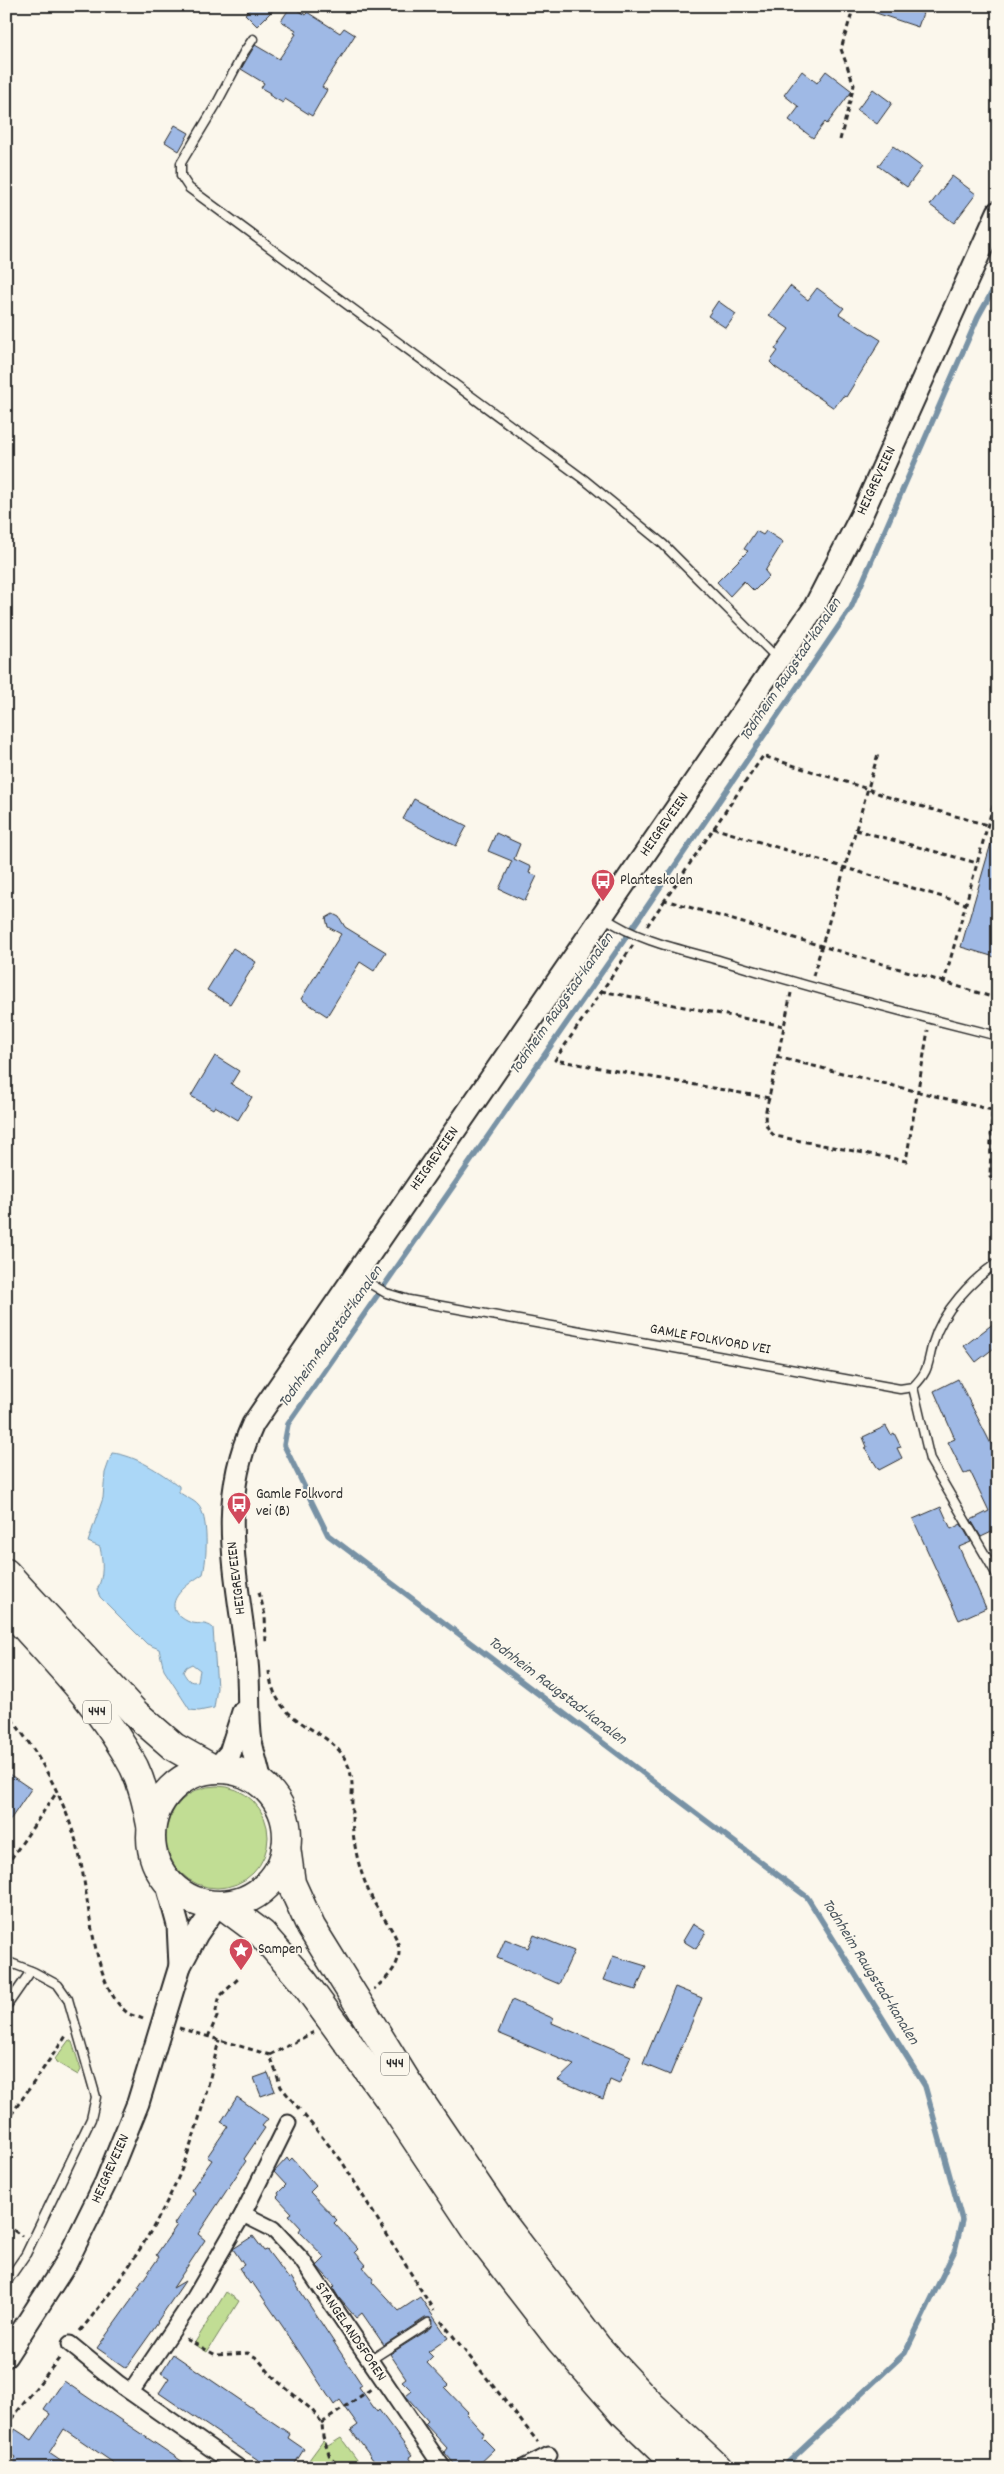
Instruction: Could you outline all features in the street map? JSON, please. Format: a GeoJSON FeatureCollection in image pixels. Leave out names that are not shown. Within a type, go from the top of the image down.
{"type":"FeatureCollection","features":[{"type":"Feature","properties":{"kind":"highway","name":"444"},"geometry":{"type":"LineString","coordinates":[[6,1573],[136,1714],[174,1747],[215,1768],[248,1774],[272,1794],[282,1810],[287,1828],[286,1847],[292,1883],[311,1927],[407,2082],[501,2221],[597,2347],[652,2406],[712,2463]]}},
{"type":"Feature","properties":{"kind":"highway","name":"444"},"geometry":{"type":"LineString","coordinates":[[6,1606],[71,1679],[118,1741],[141,1785],[151,1826],[153,1856],[166,1881],[189,1898],[220,1905],[262,1934],[303,1981],[387,2096],[485,2243],[560,2340],[624,2413],[681,2468]]}},
{"type":"Feature","properties":{"kind":"highway","name":"444"},"geometry":{"type":"LineString","coordinates":[[151,1826],[157,1808],[173,1787],[195,1772],[215,1768]]}},
{"type":"Feature","properties":{"kind":"highway","name":"444"},"geometry":{"type":"LineString","coordinates":[[220,1905],[238,1902],[265,1887],[275,1876],[286,1847]]}},
{"type":"Feature","properties":{"kind":"main road","name":"HEIGREVEIEN"},"geometry":{"type":"LineString","coordinates":[[261,1783],[251,1741],[247,1662],[232,1536],[232,1490],[238,1461],[253,1424],[354,1275],[610,921],[814,608],[842,558],[972,274],[998,212]]}},
{"type":"Feature","properties":{"kind":"main road","name":"HEIGREVEIEN"},"geometry":{"type":"LineString","coordinates":[[215,1768],[230,1753],[248,1693]]}},
{"type":"Feature","properties":{"kind":"main road","name":"HEIGREVEIEN"},"geometry":{"type":"LineString","coordinates":[[166,1881],[178,1925],[180,1966]]}},
{"type":"Feature","properties":{"kind":"main road","name":"HEIGREVEIEN"},"geometry":{"type":"LineString","coordinates":[[6,2356],[66,2263],[106,2182],[138,2103],[180,1966],[197,1934],[220,1905]]}},
{"type":"Feature","properties":{"kind":"street"},"geometry":{"type":"LineString","coordinates":[[131,2392],[195,2297],[242,2214],[288,2123]]}},
{"type":"Feature","properties":{"kind":"street","name":"STANGELANDSFOREN"},"geometry":{"type":"LineString","coordinates":[[242,2214],[273,2229],[290,2245],[443,2468]]}},
{"type":"Feature","properties":{"kind":"street"},"geometry":{"type":"LineString","coordinates":[[70,2344],[131,2392],[239,2468]]}},
{"type":"Feature","properties":{"kind":"street"},"geometry":{"type":"LineString","coordinates":[[523,2468],[548,2455]]}},
{"type":"Feature","properties":{"kind":"lane"},"geometry":{"type":"LineString","coordinates":[[254,39],[244,52],[216,105],[184,157],[180,168],[185,183],[216,208],[586,480],[662,544],[779,661]]}},
{"type":"Feature","properties":{"kind":"lane"},"geometry":{"type":"LineString","coordinates":[[610,921],[640,936],[793,982],[998,1036]]}},
{"type":"Feature","properties":{"kind":"lane"},"geometry":{"type":"LineString","coordinates":[[998,1262],[980,1275],[952,1308],[933,1342],[930,1362],[922,1378],[913,1388],[930,1460],[998,1577]]}},
{"type":"Feature","properties":{"kind":"lane","name":"GAMLE FOLKVORD VEI"},"geometry":{"type":"LineString","coordinates":[[354,1275],[386,1293],[409,1300],[900,1388],[913,1388]]}},
{"type":"Feature","properties":{"kind":"lane"},"geometry":{"type":"LineString","coordinates":[[6,1961],[58,1985],[68,1999],[96,2097],[91,2119],[31,2243],[6,2283]]}},
{"type":"Feature","properties":{"kind":"lane"},"geometry":{"type":"LineString","coordinates":[[6,2007],[31,1971]]}},
{"type":"Feature","properties":{"kind":"lane"},"geometry":{"type":"LineString","coordinates":[[369,2361],[428,2323]]}},
{"type":"Feature","properties":{"kind":"path"},"geometry":{"type":"LineString","coordinates":[[840,140],[854,85],[841,49],[854,6]]}},
{"type":"Feature","properties":{"kind":"path"},"geometry":{"type":"LineString","coordinates":[[810,986],[878,754]]}},
{"type":"Feature","properties":{"kind":"path"},"geometry":{"type":"LineString","coordinates":[[769,1098],[555,1060],[600,991],[665,900],[762,756],[885,796],[987,825]]}},
{"type":"Feature","properties":{"kind":"path"},"geometry":{"type":"LineString","coordinates":[[944,982],[998,788]]}},
{"type":"Feature","properties":{"kind":"path"},"geometry":{"type":"LineString","coordinates":[[713,828],[966,904]]}},
{"type":"Feature","properties":{"kind":"path"},"geometry":{"type":"LineString","coordinates":[[856,830],[977,863]]}},
{"type":"Feature","properties":{"kind":"path"},"geometry":{"type":"LineString","coordinates":[[665,900],[998,999]]}},
{"type":"Feature","properties":{"kind":"path"},"geometry":{"type":"LineString","coordinates":[[793,982],[765,1125],[775,1136],[906,1161],[930,1019]]}},
{"type":"Feature","properties":{"kind":"path"},"geometry":{"type":"LineString","coordinates":[[600,991],[784,1026]]}},
{"type":"Feature","properties":{"kind":"path"},"geometry":{"type":"LineString","coordinates":[[778,1057],[992,1110]]}},
{"type":"Feature","properties":{"kind":"path"},"geometry":{"type":"LineString","coordinates":[[998,1068],[992,1110],[990,1177],[998,1180]]}},
{"type":"Feature","properties":{"kind":"path"},"geometry":{"type":"LineString","coordinates":[[259,1588],[265,1615],[267,1648]]}},
{"type":"Feature","properties":{"kind":"path"},"geometry":{"type":"LineString","coordinates":[[269,1666],[275,1697],[296,1720],[339,1751],[347,1763],[352,1780],[352,1818],[361,1870],[375,1904],[399,1948],[393,1972],[370,1993]]}},
{"type":"Feature","properties":{"kind":"path"},"geometry":{"type":"LineString","coordinates":[[6,1712],[26,1736],[57,1792],[75,1836],[102,1974],[114,1999],[130,2014],[149,2020]]}},
{"type":"Feature","properties":{"kind":"path"},"geometry":{"type":"LineString","coordinates":[[6,1866],[57,1792]]}},
{"type":"Feature","properties":{"kind":"path"},"geometry":{"type":"LineString","coordinates":[[208,2036],[217,2017],[216,2010],[220,1996],[240,1976]]}},
{"type":"Feature","properties":{"kind":"path"},"geometry":{"type":"LineString","coordinates":[[6,2122],[75,2023]]}},
{"type":"Feature","properties":{"kind":"path"},"geometry":{"type":"LineString","coordinates":[[178,2028],[270,2055],[317,2030]]}},
{"type":"Feature","properties":{"kind":"path"},"geometry":{"type":"LineString","coordinates":[[6,2426],[98,2310],[137,2254],[178,2178],[204,2103],[219,2040]]}},
{"type":"Feature","properties":{"kind":"path"},"geometry":{"type":"LineString","coordinates":[[270,2055],[281,2087],[341,2160],[438,2317],[548,2455]]}},
{"type":"Feature","properties":{"kind":"path"},"geometry":{"type":"LineString","coordinates":[[6,2225],[31,2243]]}},
{"type":"Feature","properties":{"kind":"path"},"geometry":{"type":"LineString","coordinates":[[173,2330],[207,2352],[216,2355],[248,2353],[257,2358],[275,2379],[312,2410],[322,2423],[323,2437],[330,2456],[339,2468]]}},
{"type":"Feature","properties":{"kind":"path"},"geometry":{"type":"LineString","coordinates":[[322,2423],[383,2382]]}},
{"type":"Feature","properties":{"kind":"green space"},"geometry":{"type":"Polygon","coordinates":[[[217,1786],[236,1790],[253,1801],[264,1818],[268,1837],[264,1856],[253,1873],[236,1884],[217,1888],[198,1884],[181,1873],[170,1856],[166,1837],[170,1818],[181,1801],[198,1790],[217,1786]]]}},
{"type":"Feature","properties":{"kind":"green space"},"geometry":{"type":"Polygon","coordinates":[[[69,2040],[72,2042],[81,2070],[78,2075],[56,2062],[55,2059],[69,2040]]]}},
{"type":"Feature","properties":{"kind":"green space"},"geometry":{"type":"Polygon","coordinates":[[[226,2292],[239,2301],[207,2352],[194,2344],[226,2292]]]}},
{"type":"Feature","properties":{"kind":"green space"},"geometry":{"type":"Polygon","coordinates":[[[341,2438],[363,2468],[303,2468],[323,2441],[328,2446],[341,2438]]]}},
{"type":"Feature","properties":{"kind":"water"},"geometry":{"type":"Polygon","coordinates":[[[112,1453],[130,1457],[156,1470],[179,1486],[179,1492],[196,1503],[202,1511],[206,1538],[203,1574],[177,1596],[174,1608],[178,1615],[187,1621],[213,1628],[217,1688],[214,1708],[199,1711],[190,1710],[164,1670],[159,1649],[147,1644],[100,1597],[97,1590],[102,1569],[100,1547],[88,1542],[103,1498],[105,1473],[112,1453]],[[192,1664],[186,1667],[183,1672],[189,1680],[195,1682],[198,1681],[200,1670],[192,1664]]]}},
{"type":"Feature","properties":{"kind":"building"},"geometry":{"type":"Polygon","coordinates":[[[253,6],[277,6],[257,26],[245,14],[253,6]]]}},
{"type":"Feature","properties":{"kind":"building"},"geometry":{"type":"Polygon","coordinates":[[[291,6],[306,15],[307,12],[340,33],[344,28],[355,35],[322,87],[327,90],[312,116],[285,99],[283,103],[269,95],[270,93],[261,88],[264,83],[241,69],[255,45],[279,59],[296,34],[294,33],[296,30],[281,21],[291,6]]]}},
{"type":"Feature","properties":{"kind":"building"},"geometry":{"type":"Polygon","coordinates":[[[864,6],[903,6],[923,13],[918,27],[864,9],[864,6]]]}},
{"type":"Feature","properties":{"kind":"building"},"geometry":{"type":"Polygon","coordinates":[[[802,71],[817,83],[826,71],[852,91],[827,124],[825,122],[813,138],[789,120],[799,107],[784,95],[802,71]]]}},
{"type":"Feature","properties":{"kind":"building"},"geometry":{"type":"Polygon","coordinates":[[[873,89],[892,103],[877,124],[857,110],[873,89]]]}},
{"type":"Feature","properties":{"kind":"building"},"geometry":{"type":"Polygon","coordinates":[[[175,125],[189,133],[179,151],[165,142],[175,125]]]}},
{"type":"Feature","properties":{"kind":"building"},"geometry":{"type":"Polygon","coordinates":[[[893,146],[922,167],[907,187],[878,166],[893,146]]]}},
{"type":"Feature","properties":{"kind":"building"},"geometry":{"type":"Polygon","coordinates":[[[952,176],[976,194],[954,223],[930,205],[952,176]]]}},
{"type":"Feature","properties":{"kind":"building"},"geometry":{"type":"Polygon","coordinates":[[[790,286],[808,300],[817,288],[844,308],[839,314],[881,340],[846,397],[843,396],[834,408],[770,362],[778,351],[775,349],[789,329],[769,315],[790,286]]]}},
{"type":"Feature","properties":{"kind":"building"},"geometry":{"type":"Polygon","coordinates":[[[718,301],[736,314],[726,328],[708,316],[718,301]]]}},
{"type":"Feature","properties":{"kind":"building"},"geometry":{"type":"Polygon","coordinates":[[[756,531],[763,535],[766,531],[783,542],[765,571],[769,576],[754,591],[744,581],[730,596],[717,582],[748,551],[744,549],[756,531]]]}},
{"type":"Feature","properties":{"kind":"building"},"geometry":{"type":"Polygon","coordinates":[[[414,799],[467,826],[456,846],[403,819],[414,799]]]}},
{"type":"Feature","properties":{"kind":"building"},"geometry":{"type":"Polygon","coordinates":[[[496,833],[520,844],[514,859],[531,867],[529,873],[537,876],[525,901],[499,889],[512,861],[488,851],[496,833]]]}},
{"type":"Feature","properties":{"kind":"building"},"geometry":{"type":"Polygon","coordinates":[[[994,833],[998,833],[998,958],[961,947],[994,833]]]}},
{"type":"Feature","properties":{"kind":"building"},"geometry":{"type":"Polygon","coordinates":[[[333,914],[339,917],[345,927],[386,952],[374,971],[360,962],[327,1016],[301,999],[341,934],[328,927],[326,918],[333,914]]]}},
{"type":"Feature","properties":{"kind":"building"},"geometry":{"type":"Polygon","coordinates":[[[233,948],[256,962],[230,1004],[207,990],[233,948]]]}},
{"type":"Feature","properties":{"kind":"building"},"geometry":{"type":"Polygon","coordinates":[[[215,1056],[239,1071],[231,1084],[252,1097],[238,1120],[215,1106],[213,1109],[191,1096],[215,1056]]]}},
{"type":"Feature","properties":{"kind":"building"},"geometry":{"type":"Polygon","coordinates":[[[998,1320],[998,1345],[976,1362],[964,1346],[998,1320]]]}},
{"type":"Feature","properties":{"kind":"building"},"geometry":{"type":"Polygon","coordinates":[[[958,1379],[991,1444],[998,1441],[998,1529],[981,1537],[971,1520],[989,1511],[970,1471],[964,1474],[948,1442],[955,1439],[934,1391],[958,1379]]]}},
{"type":"Feature","properties":{"kind":"building"},"geometry":{"type":"Polygon","coordinates":[[[886,1426],[891,1435],[894,1433],[901,1447],[897,1448],[902,1458],[879,1470],[865,1448],[867,1447],[863,1437],[886,1426]]]}},
{"type":"Feature","properties":{"kind":"building"},"geometry":{"type":"Polygon","coordinates":[[[941,1507],[951,1529],[961,1524],[971,1542],[959,1547],[986,1608],[959,1620],[913,1519],[941,1507]]]}},
{"type":"Feature","properties":{"kind":"building"},"geometry":{"type":"Polygon","coordinates":[[[6,1772],[31,1789],[6,1826],[6,1772]]]}},
{"type":"Feature","properties":{"kind":"building"},"geometry":{"type":"Polygon","coordinates":[[[693,1924],[706,1932],[696,1949],[683,1941],[693,1924]]]}},
{"type":"Feature","properties":{"kind":"building"},"geometry":{"type":"Polygon","coordinates":[[[534,1935],[574,1951],[559,1984],[497,1958],[505,1939],[528,1948],[534,1935]]]}},
{"type":"Feature","properties":{"kind":"building"},"geometry":{"type":"Polygon","coordinates":[[[613,1956],[646,1966],[636,1990],[603,1980],[613,1956]]]}},
{"type":"Feature","properties":{"kind":"building"},"geometry":{"type":"Polygon","coordinates":[[[675,1987],[702,1998],[670,2075],[643,2064],[675,1987]]]}},
{"type":"Feature","properties":{"kind":"building"},"geometry":{"type":"Polygon","coordinates":[[[512,2000],[550,2017],[553,2019],[552,2023],[631,2056],[619,2084],[610,2080],[603,2099],[558,2080],[574,2065],[498,2033],[512,2000]]]}},
{"type":"Feature","properties":{"kind":"building"},"geometry":{"type":"Polygon","coordinates":[[[268,2073],[275,2091],[261,2096],[254,2078],[268,2073]]]}},
{"type":"Feature","properties":{"kind":"building"},"geometry":{"type":"Polygon","coordinates":[[[237,2097],[268,2119],[262,2126],[265,2128],[244,2159],[246,2161],[198,2234],[205,2240],[173,2288],[185,2281],[126,2368],[97,2348],[140,2288],[138,2287],[159,2257],[156,2255],[177,2225],[174,2224],[195,2193],[191,2190],[212,2160],[207,2157],[228,2126],[221,2122],[237,2097]]]}},
{"type":"Feature","properties":{"kind":"building"},"geometry":{"type":"Polygon","coordinates":[[[287,2158],[289,2161],[292,2158],[316,2186],[310,2192],[337,2220],[334,2223],[358,2249],[355,2252],[366,2265],[363,2267],[374,2279],[372,2282],[399,2311],[420,2297],[448,2338],[428,2352],[433,2357],[427,2363],[448,2385],[445,2388],[468,2412],[466,2414],[484,2434],[482,2437],[494,2449],[474,2468],[458,2468],[444,2452],[447,2448],[425,2424],[428,2421],[406,2396],[412,2391],[402,2381],[406,2378],[390,2354],[431,2328],[433,2320],[425,2318],[384,2345],[362,2313],[356,2318],[339,2298],[333,2288],[335,2286],[317,2266],[325,2258],[299,2231],[301,2228],[289,2215],[292,2213],[277,2197],[278,2193],[286,2185],[274,2172],[287,2158]]]}},
{"type":"Feature","properties":{"kind":"building"},"geometry":{"type":"Polygon","coordinates":[[[253,2236],[264,2251],[267,2250],[289,2279],[291,2277],[362,2385],[359,2387],[377,2412],[379,2410],[412,2455],[409,2457],[417,2468],[379,2468],[351,2430],[358,2425],[340,2400],[334,2405],[252,2282],[250,2284],[239,2268],[244,2265],[233,2249],[253,2236]]]}},
{"type":"Feature","properties":{"kind":"building"},"geometry":{"type":"Polygon","coordinates":[[[173,2354],[290,2434],[288,2438],[304,2449],[292,2468],[270,2468],[159,2393],[169,2378],[161,2373],[173,2354]]]}},
{"type":"Feature","properties":{"kind":"building"},"geometry":{"type":"Polygon","coordinates":[[[64,2381],[192,2468],[121,2468],[64,2429],[49,2453],[71,2468],[9,2468],[15,2457],[6,2451],[6,2431],[12,2435],[15,2429],[32,2440],[50,2414],[44,2410],[64,2381]]]}},
{"type":"Feature","properties":{"kind":"waterway","name":"Todnheim Raugstad-kanalen"},"geometry":{"type":"LineString","coordinates":[[782,2468],[905,2353],[955,2250],[962,2220],[925,2086],[807,1897],[328,1535],[284,1445],[288,1424],[618,949],[851,608],[978,317],[998,281]]}},
{"type":"Feature","properties":{"kind":"place","name":"Planteskolen"},"geometry":{"type":"Point","coordinates":[603,902]}},
{"type":"Feature","properties":{"kind":"place","name":"Gamle Folkvord vei (B)"},"geometry":{"type":"Point","coordinates":[239,1525]}},
{"type":"Feature","properties":{"kind":"place","name":"Sampen"},"geometry":{"type":"Point","coordinates":[241,1971]}}]}
